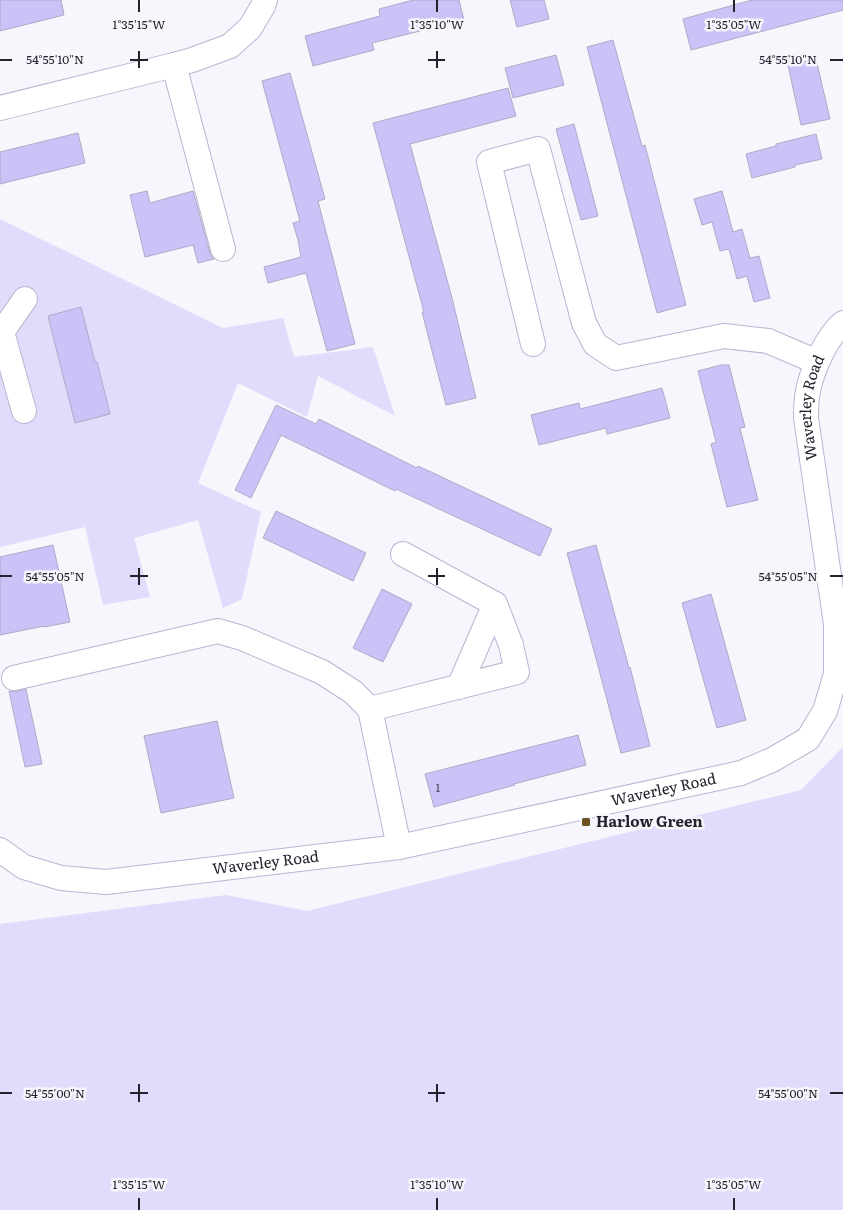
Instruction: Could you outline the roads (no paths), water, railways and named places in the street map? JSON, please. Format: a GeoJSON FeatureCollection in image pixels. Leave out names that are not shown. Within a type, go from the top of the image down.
{"type":"FeatureCollection","features":[{"type":"Feature","properties":{"kind":"street"},"geometry":{"type":"LineString","coordinates":[[0,108],[174,65],[230,46],[250,28],[265,0]]}},
{"type":"Feature","properties":{"kind":"street"},"geometry":{"type":"LineString","coordinates":[[174,65],[223,249]]}},
{"type":"Feature","properties":{"kind":"street"},"geometry":{"type":"LineString","coordinates":[[533,344],[489,162],[538,149],[584,323],[595,344],[616,358],[724,336],[768,341],[817,362]]}},
{"type":"Feature","properties":{"kind":"street"},"geometry":{"type":"LineString","coordinates":[[24,411],[1,332],[25,299]]}},
{"type":"Feature","properties":{"kind":"street","name":"Waverley Road"},"geometry":{"type":"LineString","coordinates":[[0,850],[24,867],[61,878],[106,882],[399,847],[741,773],[772,760],[808,739],[825,711],[836,674],[836,624],[806,418],[808,390],[817,362],[835,329],[843,322]]}},
{"type":"Feature","properties":{"kind":"street"},"geometry":{"type":"LineString","coordinates":[[370,710],[517,672],[511,646],[495,604],[402,554]]}},
{"type":"Feature","properties":{"kind":"street"},"geometry":{"type":"LineString","coordinates":[[459,687],[495,604]]}},
{"type":"Feature","properties":{"kind":"street"},"geometry":{"type":"LineString","coordinates":[[14,678],[218,631],[242,638],[322,672],[353,692],[370,710],[399,847]]}},
{"type":"Feature","properties":{"kind":"place","name":"Harlow Green"},"geometry":{"type":"Point","coordinates":[586,822]}}]}
